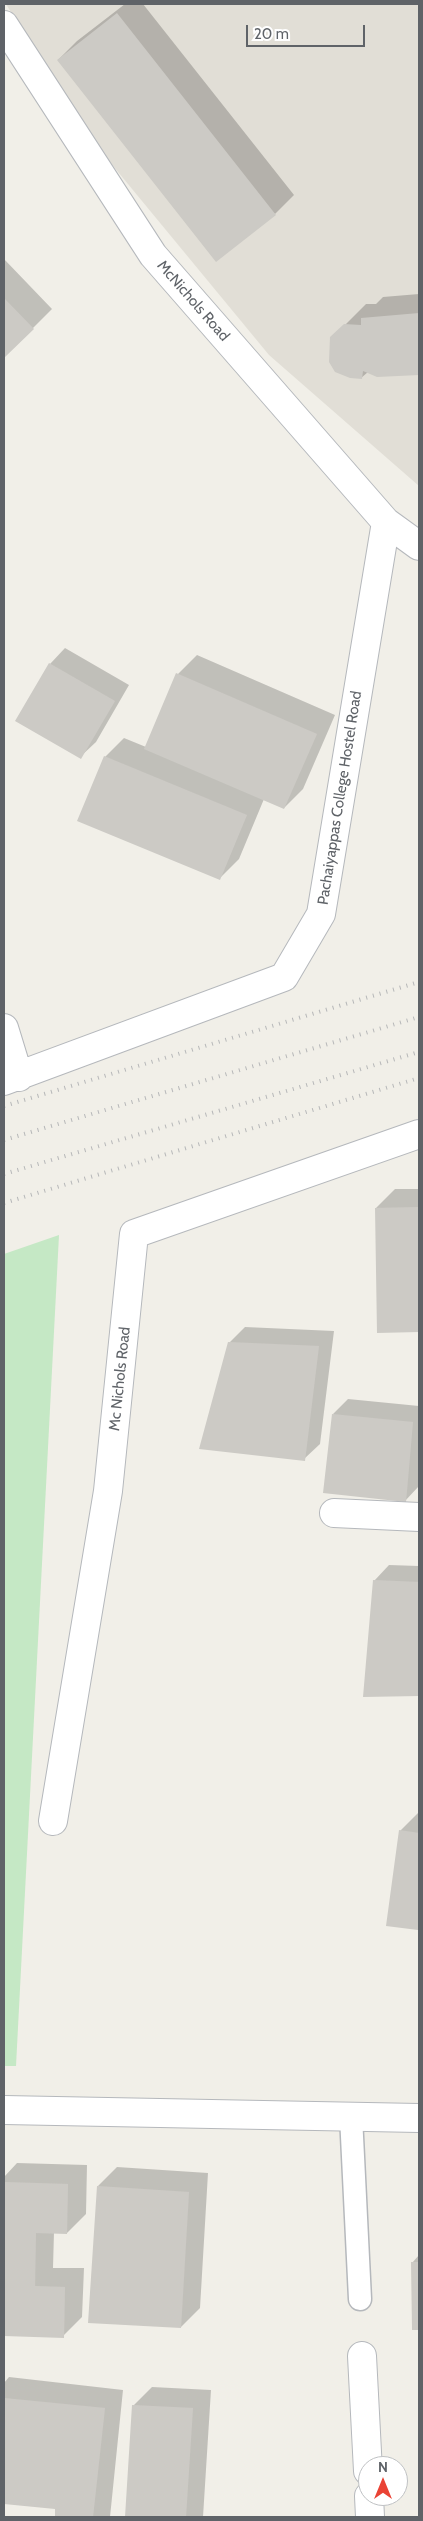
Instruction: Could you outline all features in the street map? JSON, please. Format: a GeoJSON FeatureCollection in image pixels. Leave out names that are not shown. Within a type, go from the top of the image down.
{"type":"FeatureCollection","features":[{"type":"Feature","properties":{"kind":"street","name":"McNichols Road"},"geometry":{"type":"LineString","coordinates":[[4,25],[153,255],[386,522],[419,546]]}},
{"type":"Feature","properties":{"kind":"street","name":"Pachaiyappas College Hostel Road"},"geometry":{"type":"LineString","coordinates":[[12,1079],[284,977],[321,914],[386,522]]}},
{"type":"Feature","properties":{"kind":"street"},"geometry":{"type":"LineString","coordinates":[[4,1028],[12,1079]]}},
{"type":"Feature","properties":{"kind":"street","name":"Mc Nichols Road"},"geometry":{"type":"LineString","coordinates":[[53,1821],[108,1491],[134,1234],[419,1134]]}},
{"type":"Feature","properties":{"kind":"street"},"geometry":{"type":"LineString","coordinates":[[334,1513],[419,1517]]}},
{"type":"Feature","properties":{"kind":"street"},"geometry":{"type":"LineString","coordinates":[[4,2110],[419,2118]]}},
{"type":"Feature","properties":{"kind":"street"},"geometry":{"type":"LineString","coordinates":[[362,2356],[367,2456]]}},
{"type":"Feature","properties":{"kind":"lane"},"geometry":{"type":"LineString","coordinates":[[351,2116],[360,2300]]}},
{"type":"Feature","properties":{"kind":"shaded area"},"geometry":{"type":"Polygon","coordinates":[[[6,4],[419,4],[419,486],[269,355],[76,121],[6,4]]]}},
{"type":"Feature","properties":{"kind":"green space"},"geometry":{"type":"Polygon","coordinates":[[[59,1235],[16,2066],[4,2066],[4,1254],[59,1235]]]}},
{"type":"Feature","properties":{"kind":"building"},"geometry":{"type":"Polygon","coordinates":[[[117,13],[276,215],[216,262],[57,60],[117,13]]]}},
{"type":"Feature","properties":{"kind":"building"},"geometry":{"type":"Polygon","coordinates":[[[4,298],[34,329],[4,358],[4,298]]]}},
{"type":"Feature","properties":{"kind":"building"},"geometry":{"type":"Polygon","coordinates":[[[419,313],[419,375],[377,377],[363,371],[362,379],[350,378],[335,372],[329,362],[330,337],[344,324],[361,325],[361,318],[419,313]]]}},
{"type":"Feature","properties":{"kind":"building"},"geometry":{"type":"Polygon","coordinates":[[[49,663],[115,701],[81,759],[15,721],[49,663]]]}},
{"type":"Feature","properties":{"kind":"building"},"geometry":{"type":"Polygon","coordinates":[[[176,673],[317,734],[284,809],[144,749],[176,673]]]}},
{"type":"Feature","properties":{"kind":"building"},"geometry":{"type":"Polygon","coordinates":[[[104,756],[247,815],[220,880],[77,821],[104,756]]]}},
{"type":"Feature","properties":{"kind":"building"},"geometry":{"type":"Polygon","coordinates":[[[419,1207],[419,1332],[377,1333],[375,1208],[419,1207]]]}},
{"type":"Feature","properties":{"kind":"building"},"geometry":{"type":"Polygon","coordinates":[[[228,1342],[319,1346],[305,1461],[199,1449],[228,1342]]]}},
{"type":"Feature","properties":{"kind":"building"},"geometry":{"type":"Polygon","coordinates":[[[332,1414],[413,1422],[406,1502],[323,1493],[332,1414]]]}},
{"type":"Feature","properties":{"kind":"building"},"geometry":{"type":"Polygon","coordinates":[[[373,1580],[419,1582],[419,1696],[363,1697],[373,1580]]]}},
{"type":"Feature","properties":{"kind":"building"},"geometry":{"type":"Polygon","coordinates":[[[399,1830],[419,1833],[418,1930],[386,1926],[399,1830]]]}},
{"type":"Feature","properties":{"kind":"building"},"geometry":{"type":"Polygon","coordinates":[[[4,2182],[68,2184],[67,2234],[36,2233],[35,2286],[65,2287],[64,2338],[4,2336],[4,2182]]]}},
{"type":"Feature","properties":{"kind":"building"},"geometry":{"type":"Polygon","coordinates":[[[97,2186],[189,2192],[181,2328],[88,2323],[97,2186]]]}},
{"type":"Feature","properties":{"kind":"building"},"geometry":{"type":"Polygon","coordinates":[[[411,2262],[419,2262],[419,2330],[412,2330],[411,2262]]]}},
{"type":"Feature","properties":{"kind":"building"},"geometry":{"type":"Polygon","coordinates":[[[4,2398],[105,2408],[93,2517],[55,2517],[55,2509],[4,2504],[4,2398]]]}},
{"type":"Feature","properties":{"kind":"building"},"geometry":{"type":"Polygon","coordinates":[[[132,2405],[193,2408],[186,2517],[125,2517],[132,2405]]]}},
{"type":"Feature","properties":{"kind":"railway"},"geometry":{"type":"LineString","coordinates":[[4,1106],[419,982]]}},
{"type":"Feature","properties":{"kind":"railway"},"geometry":{"type":"LineString","coordinates":[[4,1140],[419,1017]]}},
{"type":"Feature","properties":{"kind":"railway"},"geometry":{"type":"LineString","coordinates":[[4,1174],[419,1052]]}},
{"type":"Feature","properties":{"kind":"railway"},"geometry":{"type":"LineString","coordinates":[[4,1203],[419,1078]]}}]}
